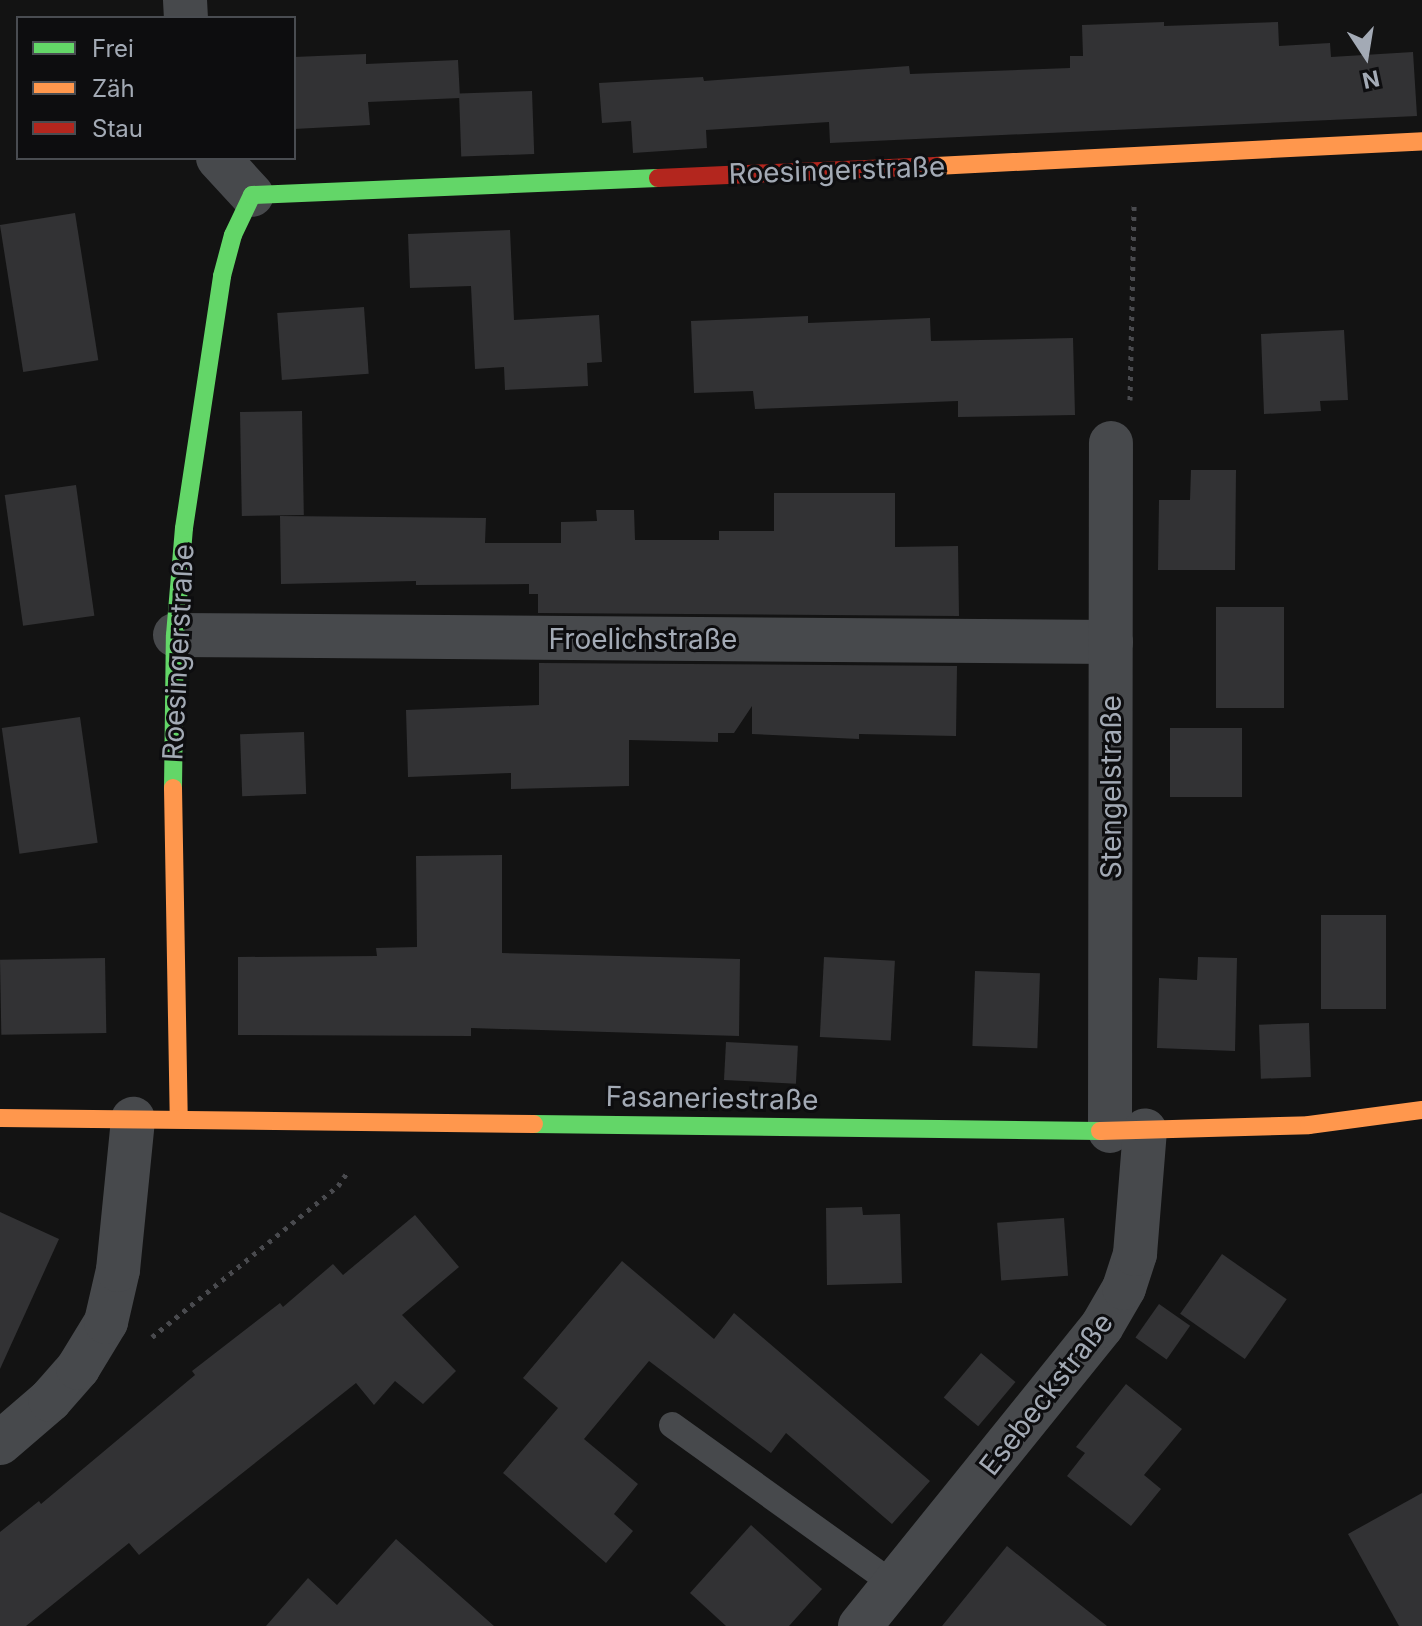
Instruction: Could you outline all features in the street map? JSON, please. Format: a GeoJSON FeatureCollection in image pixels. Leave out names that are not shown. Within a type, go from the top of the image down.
{"type":"FeatureCollection","features":[{"type":"Feature","properties":{"kind":"street","name":"Roesingerstraße"},"geometry":{"type":"LineString","coordinates":[[179,1119],[172,728],[175,635],[184,528],[222,276],[233,235],[252,195],[1135,157],[1422,141]]}},
{"type":"Feature","properties":{"kind":"street"},"geometry":{"type":"LineString","coordinates":[[220,160],[252,195]]}},
{"type":"Feature","properties":{"kind":"street","name":"Stengelstraße"},"geometry":{"type":"LineString","coordinates":[[1111,443],[1111,642],[1128,1131]]}},
{"type":"Feature","properties":{"kind":"street","name":"Froelichstraße"},"geometry":{"type":"LineString","coordinates":[[175,635],[1111,642]]}},
{"type":"Feature","properties":{"kind":"street","name":"Fasaneriestraße"},"geometry":{"type":"LineString","coordinates":[[0,1118],[1128,1131],[1309,1125],[1422,1110]]}},
{"type":"Feature","properties":{"kind":"street"},"geometry":{"type":"LineString","coordinates":[[0,1443],[50,1400],[78,1368],[106,1322],[118,1270],[133,1119]]}},
{"type":"Feature","properties":{"kind":"street","name":"Esebeckstraße"},"geometry":{"type":"LineString","coordinates":[[860,1626],[1102,1326],[1124,1288],[1135,1254],[1128,1131]]}},
{"type":"Feature","properties":{"kind":"lane"},"geometry":{"type":"LineString","coordinates":[[672,1425],[895,1585]]}},
{"type":"Feature","properties":{"kind":"path"},"geometry":{"type":"LineString","coordinates":[[1131,380],[1135,157]]}},
{"type":"Feature","properties":{"kind":"path"},"geometry":{"type":"LineString","coordinates":[[143,1345],[338,1186],[353,1164],[368,1122]]}},
{"type":"Feature","properties":{"kind":"building"},"geometry":{"type":"Polygon","coordinates":[[[1164,22],[1164,26],[1278,22],[1279,46],[1330,43],[1331,57],[1413,52],[1417,116],[830,143],[829,122],[706,130],[707,148],[633,153],[631,121],[602,123],[599,83],[703,77],[704,81],[909,66],[910,74],[1070,68],[1070,56],[1083,56],[1082,25],[1164,22]]]}},
{"type":"Feature","properties":{"kind":"building"},"geometry":{"type":"Polygon","coordinates":[[[366,54],[366,64],[458,60],[460,98],[368,102],[370,125],[296,129],[296,57],[366,54]]]}},
{"type":"Feature","properties":{"kind":"building"},"geometry":{"type":"Polygon","coordinates":[[[532,91],[534,154],[461,157],[459,94],[532,91]]]}},
{"type":"Feature","properties":{"kind":"building"},"geometry":{"type":"Polygon","coordinates":[[[75,213],[98,360],[23,372],[0,225],[75,213]]]}},
{"type":"Feature","properties":{"kind":"building"},"geometry":{"type":"Polygon","coordinates":[[[510,230],[514,320],[599,315],[602,362],[587,363],[588,386],[505,390],[504,367],[475,369],[471,286],[410,288],[408,234],[510,230]]]}},
{"type":"Feature","properties":{"kind":"building"},"geometry":{"type":"Polygon","coordinates":[[[364,307],[369,374],[282,380],[277,313],[364,307]]]}},
{"type":"Feature","properties":{"kind":"building"},"geometry":{"type":"Polygon","coordinates":[[[808,316],[808,323],[930,318],[931,341],[1073,338],[1075,415],[958,417],[958,401],[755,409],[753,391],[694,393],[691,321],[808,316]]]}},
{"type":"Feature","properties":{"kind":"building"},"geometry":{"type":"Polygon","coordinates":[[[1344,330],[1348,400],[1320,401],[1321,411],[1264,414],[1261,334],[1344,330]]]}},
{"type":"Feature","properties":{"kind":"building"},"geometry":{"type":"Polygon","coordinates":[[[302,411],[304,515],[242,516],[240,412],[302,411]]]}},
{"type":"Feature","properties":{"kind":"building"},"geometry":{"type":"Polygon","coordinates":[[[1191,470],[1236,470],[1235,570],[1158,570],[1159,500],[1190,500],[1191,470]]]}},
{"type":"Feature","properties":{"kind":"building"},"geometry":{"type":"Polygon","coordinates":[[[76,485],[94,616],[23,626],[5,495],[76,485]]]}},
{"type":"Feature","properties":{"kind":"building"},"geometry":{"type":"Polygon","coordinates":[[[774,493],[895,493],[895,547],[958,546],[959,616],[538,613],[538,594],[529,594],[529,584],[416,585],[416,581],[281,584],[280,516],[486,518],[485,543],[561,543],[561,522],[597,521],[596,510],[634,510],[635,540],[719,540],[719,531],[774,531],[774,493]]]}},
{"type":"Feature","properties":{"kind":"building"},"geometry":{"type":"Polygon","coordinates":[[[1216,607],[1284,607],[1284,708],[1216,708],[1216,607]]]}},
{"type":"Feature","properties":{"kind":"building"},"geometry":{"type":"Polygon","coordinates":[[[539,663],[957,666],[956,736],[859,734],[859,739],[752,734],[752,706],[734,733],[718,733],[718,742],[629,740],[629,786],[511,789],[511,773],[408,777],[406,710],[539,705],[539,663]]]}},
{"type":"Feature","properties":{"kind":"building"},"geometry":{"type":"Polygon","coordinates":[[[80,717],[98,843],[19,854],[2,728],[80,717]]]}},
{"type":"Feature","properties":{"kind":"building"},"geometry":{"type":"Polygon","coordinates":[[[1170,728],[1242,728],[1242,797],[1170,797],[1170,728]]]}},
{"type":"Feature","properties":{"kind":"building"},"geometry":{"type":"Polygon","coordinates":[[[304,732],[306,794],[242,796],[240,734],[304,732]]]}},
{"type":"Feature","properties":{"kind":"building"},"geometry":{"type":"Polygon","coordinates":[[[502,855],[502,953],[740,959],[739,1036],[471,1028],[471,1036],[238,1035],[238,957],[377,956],[376,948],[417,947],[416,856],[502,855]]]}},
{"type":"Feature","properties":{"kind":"building"},"geometry":{"type":"Polygon","coordinates":[[[1321,915],[1386,915],[1386,1009],[1321,1009],[1321,915]]]}},
{"type":"Feature","properties":{"kind":"building"},"geometry":{"type":"Polygon","coordinates":[[[824,957],[895,961],[891,1041],[820,1037],[824,957]]]}},
{"type":"Feature","properties":{"kind":"building"},"geometry":{"type":"Polygon","coordinates":[[[1198,957],[1237,958],[1235,1051],[1157,1048],[1159,978],[1197,980],[1198,957]]]}},
{"type":"Feature","properties":{"kind":"building"},"geometry":{"type":"Polygon","coordinates":[[[105,958],[106,1033],[1,1035],[0,960],[105,958]]]}},
{"type":"Feature","properties":{"kind":"building"},"geometry":{"type":"Polygon","coordinates":[[[975,971],[1040,973],[1037,1048],[972,1046],[975,971]]]}},
{"type":"Feature","properties":{"kind":"building"},"geometry":{"type":"Polygon","coordinates":[[[1309,1023],[1311,1077],[1261,1079],[1259,1025],[1309,1023]]]}},
{"type":"Feature","properties":{"kind":"building"},"geometry":{"type":"Polygon","coordinates":[[[726,1042],[798,1046],[796,1084],[724,1080],[726,1042]]]}},
{"type":"Feature","properties":{"kind":"building"},"geometry":{"type":"Polygon","coordinates":[[[862,1207],[863,1215],[900,1214],[902,1283],[827,1285],[826,1208],[862,1207]]]}},
{"type":"Feature","properties":{"kind":"building"},"geometry":{"type":"Polygon","coordinates":[[[0,1212],[59,1239],[0,1369],[0,1212]]]}},
{"type":"Feature","properties":{"kind":"building"},"geometry":{"type":"Polygon","coordinates":[[[415,1215],[459,1267],[402,1315],[456,1371],[423,1404],[395,1381],[374,1405],[356,1383],[139,1555],[129,1543],[26,1626],[0,1626],[0,1532],[39,1501],[41,1504],[195,1375],[192,1371],[280,1303],[283,1307],[333,1264],[343,1275],[415,1215]]]}},
{"type":"Feature","properties":{"kind":"building"},"geometry":{"type":"Polygon","coordinates":[[[1064,1218],[1068,1276],[1001,1281],[997,1223],[1064,1218]]]}},
{"type":"Feature","properties":{"kind":"building"},"geometry":{"type":"Polygon","coordinates":[[[1222,1254],[1287,1299],[1245,1359],[1180,1314],[1222,1254]]]}},
{"type":"Feature","properties":{"kind":"building"},"geometry":{"type":"Polygon","coordinates":[[[622,1261],[714,1339],[734,1313],[930,1481],[892,1524],[786,1433],[771,1453],[649,1361],[584,1439],[638,1484],[614,1514],[633,1531],[606,1563],[503,1473],[558,1408],[523,1378],[622,1261]]]}},
{"type":"Feature","properties":{"kind":"building"},"geometry":{"type":"Polygon","coordinates":[[[1159,1304],[1190,1326],[1167,1359],[1135,1338],[1159,1304]]]}},
{"type":"Feature","properties":{"kind":"building"},"geometry":{"type":"Polygon","coordinates":[[[981,1353],[1015,1382],[978,1426],[944,1397],[981,1353]]]}},
{"type":"Feature","properties":{"kind":"building"},"geometry":{"type":"Polygon","coordinates":[[[1126,1384],[1182,1429],[1144,1475],[1161,1489],[1131,1526],[1067,1476],[1085,1453],[1076,1447],[1126,1384]]]}},
{"type":"Feature","properties":{"kind":"building"},"geometry":{"type":"Polygon","coordinates":[[[1422,1493],[1422,1626],[1399,1626],[1348,1534],[1422,1493]]]}},
{"type":"Feature","properties":{"kind":"building"},"geometry":{"type":"Polygon","coordinates":[[[751,1525],[822,1589],[789,1626],[726,1626],[690,1593],[751,1525]]]}},
{"type":"Feature","properties":{"kind":"building"},"geometry":{"type":"Polygon","coordinates":[[[396,1539],[494,1626],[266,1626],[308,1578],[337,1605],[396,1539]]]}},
{"type":"Feature","properties":{"kind":"building"},"geometry":{"type":"Polygon","coordinates":[[[1007,1546],[1064,1592],[1107,1626],[942,1626],[1007,1546]]]}},
{"type":"Feature","properties":{"kind":"traffic: fast"},"geometry":{"type":"LineString","coordinates":[[173,788],[175,635],[184,528],[222,276],[233,235],[252,195],[658,178]]}},
{"type":"Feature","properties":{"kind":"traffic: fast"},"geometry":{"type":"LineString","coordinates":[[534,1124],[1100,1131]]}},
{"type":"Feature","properties":{"kind":"traffic: slow"},"geometry":{"type":"LineString","coordinates":[[936,166],[1422,141]]}},
{"type":"Feature","properties":{"kind":"traffic: slow"},"geometry":{"type":"LineString","coordinates":[[173,788],[179,1119]]}},
{"type":"Feature","properties":{"kind":"traffic: slow"},"geometry":{"type":"LineString","coordinates":[[1100,1131],[1309,1125],[1422,1110]]}},
{"type":"Feature","properties":{"kind":"traffic: slow"},"geometry":{"type":"LineString","coordinates":[[0,1118],[534,1124]]}},
{"type":"Feature","properties":{"kind":"traffic: jam"},"geometry":{"type":"LineString","coordinates":[[658,178],[936,166]]}}]}
